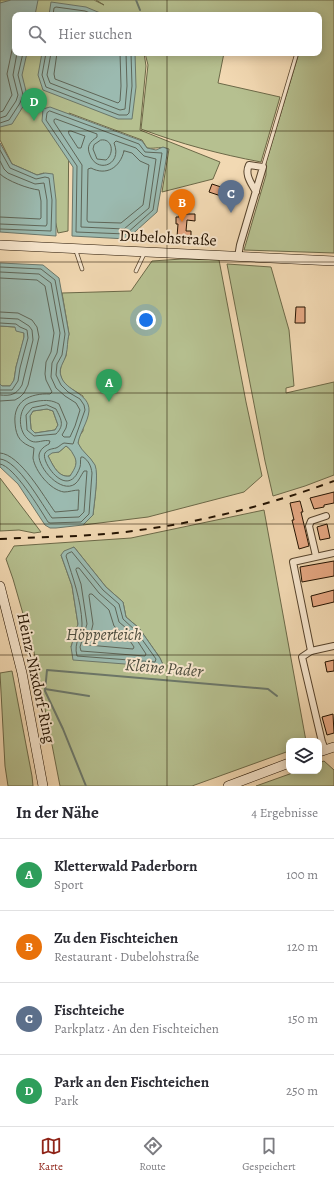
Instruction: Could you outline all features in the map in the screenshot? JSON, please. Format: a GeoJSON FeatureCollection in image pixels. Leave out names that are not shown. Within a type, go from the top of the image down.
{"type":"FeatureCollection","features":[{"type":"Feature","properties":{"kind":"main road","name":"Dubelohstraße"},"geometry":{"type":"LineString","coordinates":[[0,245],[334,261]]}},
{"type":"Feature","properties":{"kind":"main road","name":"Heinz-Nixdorf-Ring"},"geometry":{"type":"LineString","coordinates":[[0,586],[17,650],[43,783]]}},
{"type":"Feature","properties":{"kind":"main road"},"geometry":{"type":"LineString","coordinates":[[322,750],[334,747]]}},
{"type":"Feature","properties":{"kind":"main road"},"geometry":{"type":"LineString","coordinates":[[228,786],[257,779],[286,764]]}},
{"type":"Feature","properties":{"kind":"street"},"geometry":{"type":"LineString","coordinates":[[238,257],[240,245],[256,192],[263,167],[249,165],[246,170],[256,192]]}},
{"type":"Feature","properties":{"kind":"street"},"geometry":{"type":"LineString","coordinates":[[316,556],[309,526],[311,521],[326,516]]}},
{"type":"Feature","properties":{"kind":"street"},"geometry":{"type":"LineString","coordinates":[[311,651],[293,562],[334,553]]}},
{"type":"Feature","properties":{"kind":"street"},"geometry":{"type":"LineString","coordinates":[[321,738],[302,657],[311,651],[334,646]]}},
{"type":"Feature","properties":{"kind":"lane"},"geometry":{"type":"LineString","coordinates":[[263,167],[296,56]]}},
{"type":"Feature","properties":{"kind":"lane"},"geometry":{"type":"LineString","coordinates":[[75,249],[82,269]]}},
{"type":"Feature","properties":{"kind":"lane"},"geometry":{"type":"LineString","coordinates":[[136,271],[145,252]]}},
{"type":"Feature","properties":{"kind":"green space"},"geometry":{"type":"Polygon","coordinates":[[[0,0],[94,0],[104,5],[96,0],[334,0],[334,253],[244,250],[266,175],[266,162],[298,56],[322,56],[322,12],[12,12],[12,56],[144,56],[146,66],[140,130],[220,162],[213,179],[162,192],[169,149],[147,148],[142,140],[69,113],[68,231],[58,233],[44,173],[37,175],[12,164],[0,140],[0,0]]]}},
{"type":"Feature","properties":{"kind":"green space"},"geometry":{"type":"Polygon","coordinates":[[[146,56],[223,56],[218,83],[280,97],[261,162],[200,148],[141,129],[148,65],[146,56]]]}},
{"type":"Feature","properties":{"kind":"green space"},"geometry":{"type":"Polygon","coordinates":[[[182,259],[219,260],[246,402],[262,476],[244,492],[148,517],[83,525],[93,515],[96,475],[94,465],[81,449],[78,442],[83,431],[83,396],[63,382],[60,374],[61,365],[66,356],[69,334],[62,293],[131,291],[152,261],[182,259]]]}},
{"type":"Feature","properties":{"kind":"green space"},"geometry":{"type":"Polygon","coordinates":[[[227,264],[271,267],[289,330],[294,386],[286,388],[286,393],[334,382],[334,475],[273,496],[227,264]]]}},
{"type":"Feature","properties":{"kind":"green space"},"geometry":{"type":"Polygon","coordinates":[[[0,326],[15,327],[24,333],[14,380],[11,386],[2,386],[0,384],[0,326]]]}},
{"type":"Feature","properties":{"kind":"green space"},"geometry":{"type":"Polygon","coordinates":[[[47,409],[53,411],[58,425],[55,430],[35,433],[31,429],[30,416],[33,411],[47,409]]]}},
{"type":"Feature","properties":{"kind":"green space"},"geometry":{"type":"Polygon","coordinates":[[[66,446],[72,451],[76,460],[75,468],[70,476],[59,473],[48,456],[52,452],[59,452],[66,446]]]}},
{"type":"Feature","properties":{"kind":"green space"},"geometry":{"type":"Polygon","coordinates":[[[0,478],[41,532],[34,533],[19,530],[0,531],[0,478]]]}},
{"type":"Feature","properties":{"kind":"green space"},"geometry":{"type":"Polygon","coordinates":[[[264,510],[305,738],[286,738],[286,752],[192,786],[60,786],[34,652],[6,559],[14,546],[131,538],[264,510]],[[74,547],[61,555],[72,586],[78,624],[71,647],[164,667],[160,658],[139,628],[126,617],[123,602],[106,587],[74,547]]]}},
{"type":"Feature","properties":{"kind":"green space"},"geometry":{"type":"Polygon","coordinates":[[[12,671],[33,786],[8,786],[5,766],[0,673],[12,671]]]}},
{"type":"Feature","properties":{"kind":"green space"},"geometry":{"type":"Polygon","coordinates":[[[324,761],[334,770],[334,786],[256,786],[290,774],[322,774],[322,762],[324,761]]]}},
{"type":"Feature","properties":{"kind":"water"},"geometry":{"type":"Polygon","coordinates":[[[11,0],[38,0],[36,12],[12,12],[12,56],[26,56],[22,75],[27,95],[24,105],[12,124],[0,127],[0,3],[11,0]]]}},
{"type":"Feature","properties":{"kind":"water"},"geometry":{"type":"Polygon","coordinates":[[[51,2],[86,7],[98,12],[49,12],[51,2]]]}},
{"type":"Feature","properties":{"kind":"water"},"geometry":{"type":"Polygon","coordinates":[[[41,56],[135,56],[136,87],[132,119],[118,119],[43,90],[38,75],[41,56]]]}},
{"type":"Feature","properties":{"kind":"water"},"geometry":{"type":"Polygon","coordinates":[[[50,107],[142,141],[147,148],[156,150],[163,147],[168,149],[157,212],[127,239],[72,236],[73,167],[42,121],[43,109],[50,107]]]}},
{"type":"Feature","properties":{"kind":"water"},"geometry":{"type":"Polygon","coordinates":[[[0,143],[12,164],[37,175],[45,173],[53,174],[56,200],[56,236],[0,232],[0,143]]]}},
{"type":"Feature","properties":{"kind":"water"},"geometry":{"type":"Polygon","coordinates":[[[0,263],[43,265],[59,278],[69,334],[67,352],[60,373],[63,381],[82,396],[88,405],[89,411],[86,423],[78,443],[93,462],[96,469],[93,515],[83,525],[50,528],[45,525],[18,484],[0,467],[0,384],[2,386],[10,386],[14,380],[24,333],[16,331],[15,327],[0,326],[0,263]],[[47,409],[33,411],[30,416],[31,429],[35,433],[55,430],[58,425],[53,411],[47,409]],[[66,446],[59,452],[52,453],[48,456],[59,473],[70,476],[75,468],[76,460],[69,448],[66,446]]]}},
{"type":"Feature","properties":{"kind":"water","name":"Höpperteich"},"geometry":{"type":"Polygon","coordinates":[[[74,547],[106,587],[123,602],[126,617],[139,628],[160,658],[164,667],[73,660],[71,647],[78,624],[72,586],[61,555],[64,551],[74,547]]]}},
{"type":"Feature","properties":{"kind":"building"},"geometry":{"type":"Polygon","coordinates":[[[212,184],[224,188],[221,196],[209,192],[212,184]]]}},
{"type":"Feature","properties":{"kind":"building"},"geometry":{"type":"Polygon","coordinates":[[[180,194],[187,194],[186,214],[195,214],[195,221],[187,220],[186,231],[191,231],[191,238],[177,237],[178,224],[176,224],[176,217],[179,217],[180,194]]]}},
{"type":"Feature","properties":{"kind":"building"},"geometry":{"type":"Polygon","coordinates":[[[296,307],[305,307],[305,323],[295,323],[296,307]]]}},
{"type":"Feature","properties":{"kind":"building"},"geometry":{"type":"Polygon","coordinates":[[[334,492],[334,503],[314,509],[310,498],[334,492]]]}},
{"type":"Feature","properties":{"kind":"building"},"geometry":{"type":"Polygon","coordinates":[[[300,501],[309,546],[299,549],[292,520],[294,520],[290,503],[300,501]]]}},
{"type":"Feature","properties":{"kind":"building"},"geometry":{"type":"Polygon","coordinates":[[[327,524],[330,538],[320,540],[317,527],[327,524]]]}},
{"type":"Feature","properties":{"kind":"building"},"geometry":{"type":"Polygon","coordinates":[[[334,561],[334,576],[302,582],[300,567],[334,561]]]}},
{"type":"Feature","properties":{"kind":"building"},"geometry":{"type":"Polygon","coordinates":[[[334,590],[334,602],[313,607],[311,596],[334,590]]]}},
{"type":"Feature","properties":{"kind":"building"},"geometry":{"type":"Polygon","coordinates":[[[334,660],[334,671],[327,672],[325,662],[334,660]]]}},
{"type":"Feature","properties":{"kind":"building"},"geometry":{"type":"Polygon","coordinates":[[[333,714],[334,733],[327,735],[322,717],[333,714]]]}},
{"type":"Feature","properties":{"kind":"waterway"},"geometry":{"type":"LineString","coordinates":[[136,0],[140,10]]}},
{"type":"Feature","properties":{"kind":"waterway","name":"Kleine Pader"},"geometry":{"type":"LineString","coordinates":[[86,786],[63,729],[45,691],[47,670],[268,689],[277,696]]}},
{"type":"Feature","properties":{"kind":"waterway"},"geometry":{"type":"LineString","coordinates":[[45,689],[89,696]]}},
{"type":"Feature","properties":{"kind":"railway"},"geometry":{"type":"LineString","coordinates":[[0,539],[72,536],[144,530],[199,520],[254,507],[334,481]]}},
{"type":"Feature","properties":{"kind":"place","name":"Park an den Fischteichen"},"geometry":{"type":"Point","coordinates":[34,121]}},
{"type":"Feature","properties":{"kind":"place","name":"Fischteiche"},"geometry":{"type":"Point","coordinates":[231,213]}},
{"type":"Feature","properties":{"kind":"place","name":"Zu den Fischteichen"},"geometry":{"type":"Point","coordinates":[182,222]}},
{"type":"Feature","properties":{"kind":"place","name":"Kletterwald Paderborn"},"geometry":{"type":"Point","coordinates":[109,402]}}]}
